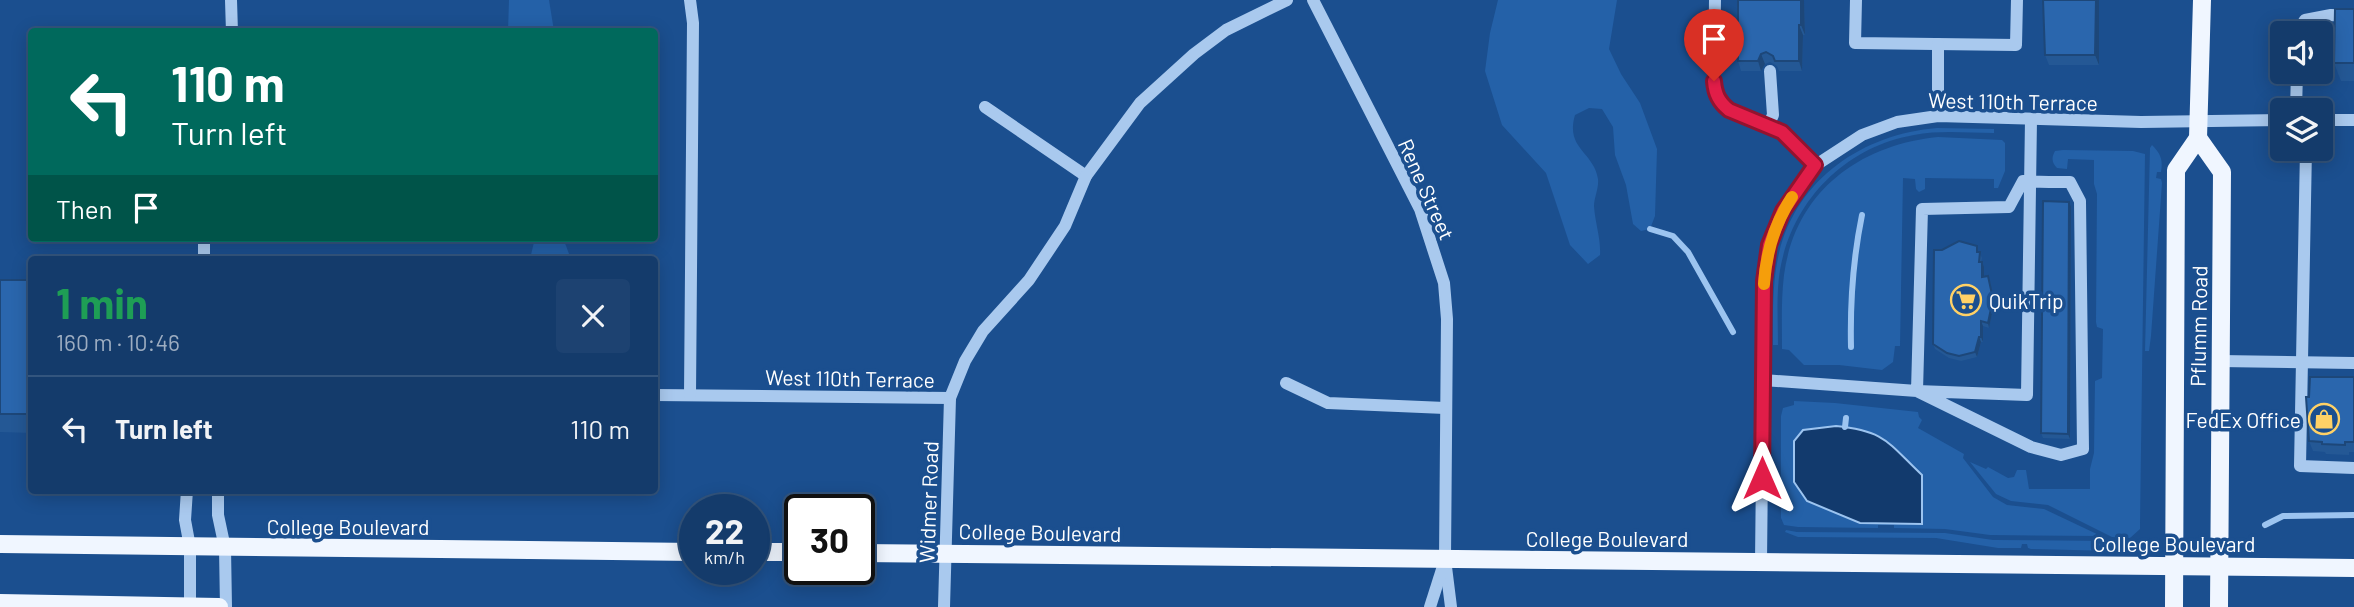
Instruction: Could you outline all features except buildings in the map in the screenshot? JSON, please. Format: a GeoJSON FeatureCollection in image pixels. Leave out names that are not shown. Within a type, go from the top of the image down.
{"type":"FeatureCollection","features":[{"type":"Feature","properties":{"kind":"main road"},"geometry":{"type":"LineString","coordinates":[[2199,129],[2202,0]]}},
{"type":"Feature","properties":{"kind":"main road","name":"Pflumm Road"},"geometry":{"type":"LineString","coordinates":[[2199,129],[2222,172],[2219,607]]}},
{"type":"Feature","properties":{"kind":"main road","name":"Pflumm Road"},"geometry":{"type":"LineString","coordinates":[[2174,607],[2176,170],[2199,129]]}},
{"type":"Feature","properties":{"kind":"main road","name":"College Boulevard"},"geometry":{"type":"LineString","coordinates":[[0,544],[679,552]]}},
{"type":"Feature","properties":{"kind":"main road","name":"College Boulevard"},"geometry":{"type":"LineString","coordinates":[[875,553],[2354,568]]}},
{"type":"Feature","properties":{"kind":"main road"},"geometry":{"type":"LineString","coordinates":[[0,603],[219,607]]}},
{"type":"Feature","properties":{"kind":"street"},"geometry":{"type":"LineString","coordinates":[[231,0],[232,28]]}},
{"type":"Feature","properties":{"kind":"street"},"geometry":{"type":"LineString","coordinates":[[690,0],[694,23],[690,395]]}},
{"type":"Feature","properties":{"kind":"street","name":"West 110th Terrace"},"geometry":{"type":"LineString","coordinates":[[658,395],[950,398],[965,361],[982,331],[1029,280],[1065,226],[1086,176],[1140,103],[1226,30],[1287,0]]}},
{"type":"Feature","properties":{"kind":"street","name":"Rene Street"},"geometry":{"type":"LineString","coordinates":[[1313,0],[1420,209],[1444,283],[1447,319],[1445,559],[1451,607]]}},
{"type":"Feature","properties":{"kind":"street"},"geometry":{"type":"LineString","coordinates":[[1715,0],[1714,81],[1717,98],[1729,110],[1782,132],[1815,165]]}},
{"type":"Feature","properties":{"kind":"street"},"geometry":{"type":"LineString","coordinates":[[1856,0],[1855,43],[2016,45],[2017,0]]}},
{"type":"Feature","properties":{"kind":"street"},"geometry":{"type":"LineString","coordinates":[[2304,21],[2330,15],[2354,16]]}},
{"type":"Feature","properties":{"kind":"street"},"geometry":{"type":"LineString","coordinates":[[1938,44],[1938,116]]}},
{"type":"Feature","properties":{"kind":"street"},"geometry":{"type":"LineString","coordinates":[[1768,126],[1773,115],[1774,97],[1770,71]]}},
{"type":"Feature","properties":{"kind":"street"},"geometry":{"type":"LineString","coordinates":[[985,107],[1086,176]]}},
{"type":"Feature","properties":{"kind":"street","name":"West 110th Terrace"},"geometry":{"type":"LineString","coordinates":[[1761,562],[1764,281],[1769,245],[1783,211],[1815,165],[1862,135],[1897,122],[1938,116],[2199,129],[2270,121]]}},
{"type":"Feature","properties":{"kind":"street"},"geometry":{"type":"LineString","coordinates":[[1763,380],[1917,391],[2027,395],[2031,119]]}},
{"type":"Feature","properties":{"kind":"street"},"geometry":{"type":"LineString","coordinates":[[2333,120],[2354,120]]}},
{"type":"Feature","properties":{"kind":"street"},"geometry":{"type":"LineString","coordinates":[[2306,161],[2300,467],[2354,468]]}},
{"type":"Feature","properties":{"kind":"street"},"geometry":{"type":"LineString","coordinates":[[2023,181],[2070,182],[2080,201],[2082,449],[2061,455],[2031,447],[1917,391],[1922,209],[2009,207],[2023,181]]}},
{"type":"Feature","properties":{"kind":"street"},"geometry":{"type":"LineString","coordinates":[[2220,361],[2354,363]]}},
{"type":"Feature","properties":{"kind":"street"},"geometry":{"type":"LineString","coordinates":[[1286,383],[1328,403],[1445,408]]}},
{"type":"Feature","properties":{"kind":"street","name":"Widmer Road"},"geometry":{"type":"LineString","coordinates":[[944,607],[950,398]]}},
{"type":"Feature","properties":{"kind":"street"},"geometry":{"type":"LineString","coordinates":[[187,494],[190,607]]}},
{"type":"Feature","properties":{"kind":"street"},"geometry":{"type":"LineString","coordinates":[[218,494],[218,515],[225,548],[226,607]]}},
{"type":"Feature","properties":{"kind":"street","name":"Rene Street"},"geometry":{"type":"LineString","coordinates":[[1430,607],[1445,559]]}},
{"type":"Feature","properties":{"kind":"shaded area"},"geometry":{"type":"Polygon","coordinates":[[[509,0],[549,0],[554,28],[508,28],[509,0]]]}},
{"type":"Feature","properties":{"kind":"shaded area"},"geometry":{"type":"Polygon","coordinates":[[[1498,0],[1617,0],[1609,49],[1640,103],[1657,149],[1655,216],[1650,229],[1641,231],[1633,224],[1626,185],[1615,155],[1613,127],[1602,109],[1589,108],[1575,115],[1574,136],[1591,162],[1598,179],[1594,206],[1600,255],[1588,264],[1570,245],[1546,173],[1502,125],[1485,71],[1498,0]]]}},
{"type":"Feature","properties":{"kind":"shaded area"},"geometry":{"type":"Polygon","coordinates":[[[1937,128],[1994,129],[1994,133],[1934,133],[1889,141],[1844,165],[1809,200],[1786,245],[1780,270],[1778,345],[1773,345],[1773,299],[1779,253],[1788,226],[1801,203],[1818,182],[1860,150],[1910,132],[1937,128]]]}},
{"type":"Feature","properties":{"kind":"shaded area"},"geometry":{"type":"Polygon","coordinates":[[[1938,137],[2002,140],[2005,143],[2005,171],[1998,188],[1994,188],[1994,179],[1925,178],[1925,189],[1919,192],[1915,179],[1903,178],[1900,346],[1895,346],[1893,362],[1882,370],[1839,365],[1804,365],[1789,350],[1782,349],[1784,275],[1791,246],[1802,220],[1817,197],[1835,178],[1857,162],[1882,150],[1938,137]]]}},
{"type":"Feature","properties":{"kind":"shaded area"},"geometry":{"type":"Polygon","coordinates":[[[2152,145],[2161,157],[2161,172],[2157,172],[2156,178],[2161,179],[2162,183],[2151,336],[2149,351],[2145,351],[2150,148],[2152,145]]]}},
{"type":"Feature","properties":{"kind":"shaded area"},"geometry":{"type":"Polygon","coordinates":[[[2055,151],[2133,151],[2145,154],[2140,529],[2130,538],[2112,537],[2048,505],[2011,501],[1996,494],[1970,462],[1986,469],[1988,467],[2008,478],[2014,477],[2017,470],[2026,470],[2029,489],[2090,489],[2090,469],[2094,453],[2095,381],[2102,378],[2103,329],[2097,327],[2096,322],[2097,194],[2094,184],[2094,160],[2068,159],[2067,169],[2057,168],[2053,156],[2055,151]]]}},
{"type":"Feature","properties":{"kind":"shaded area"},"geometry":{"type":"Polygon","coordinates":[[[534,242],[565,242],[570,256],[531,256],[534,242]]]}},
{"type":"Feature","properties":{"kind":"shaded area"},"geometry":{"type":"Polygon","coordinates":[[[1794,401],[1918,412],[1922,420],[1918,428],[1964,454],[1963,458],[1993,497],[2007,505],[2044,509],[2101,536],[1990,535],[1945,529],[1894,528],[1894,525],[1878,525],[1878,528],[1784,525],[1781,518],[1781,416],[1783,408],[1794,405],[1794,401]]]}},
{"type":"Feature","properties":{"kind":"shaded area"},"geometry":{"type":"Polygon","coordinates":[[[1836,426],[1866,431],[1885,440],[1922,475],[1922,524],[1860,523],[1807,501],[1794,482],[1794,441],[1803,430],[1836,426]]]}},
{"type":"Feature","properties":{"kind":"shaded area"},"geometry":{"type":"Polygon","coordinates":[[[1785,532],[1945,533],[1993,540],[2109,541],[2131,544],[2114,551],[2031,549],[2027,544],[2022,544],[2021,548],[1998,548],[1936,538],[1798,537],[1785,532]]]}},
{"type":"Feature","properties":{"kind":"waterway"},"geometry":{"type":"LineString","coordinates":[[1851,347],[1853,281],[1862,215]]}},
{"type":"Feature","properties":{"kind":"waterway"},"geometry":{"type":"LineString","coordinates":[[1650,229],[1673,236],[1688,252],[1733,332]]}},
{"type":"Feature","properties":{"kind":"waterway"},"geometry":{"type":"LineString","coordinates":[[1845,427],[1846,418]]}},
{"type":"Feature","properties":{"kind":"waterway"},"geometry":{"type":"LineString","coordinates":[[2265,525],[2283,516],[2354,515]]}},
{"type":"Feature","properties":{"kind":"slow traffic"},"geometry":{"type":"LineString","coordinates":[[1764,284],[1769,245],[1792,197]]}},
{"type":"Feature","properties":{"kind":"place","name":"QuikTrip"},"geometry":{"type":"Point","coordinates":[1966,300]}},
{"type":"Feature","properties":{"kind":"place","name":"FedEx Office"},"geometry":{"type":"Point","coordinates":[2324,419]}},
{"type":"Feature","properties":{"kind":"route"},"geometry":{"type":"LineString","coordinates":[[1714,81],[1717,98],[1722,105],[1782,132],[1815,165],[1783,211],[1769,245],[1764,281],[1762,478]]}}]}
